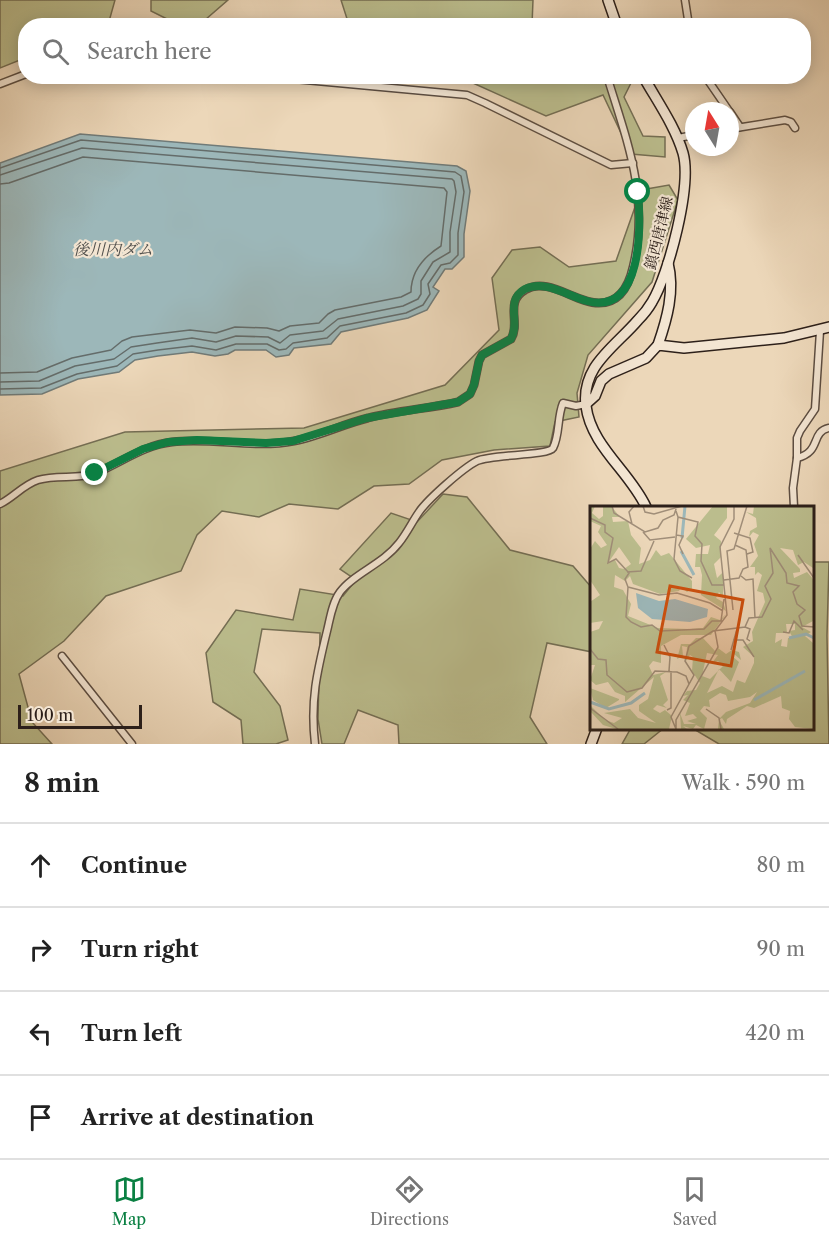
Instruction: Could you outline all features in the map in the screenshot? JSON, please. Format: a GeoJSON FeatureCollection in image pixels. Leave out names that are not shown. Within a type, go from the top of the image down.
{"type":"FeatureCollection","features":[{"type":"Feature","properties":{"kind":"main road"},"geometry":{"type":"LineString","coordinates":[[608,0],[614,18]]}},
{"type":"Feature","properties":{"kind":"main road","name":"鎮西唐津線"},"geometry":{"type":"LineString","coordinates":[[645,506],[596,436],[588,418],[586,392],[592,371],[600,357],[636,323],[651,304],[660,287],[682,210],[686,168],[684,155],[678,138],[648,84]]}},
{"type":"Feature","properties":{"kind":"main road"},"geometry":{"type":"LineString","coordinates":[[586,404],[595,396],[601,381],[609,374],[646,358],[658,345],[669,316],[671,274],[668,261]]}},
{"type":"Feature","properties":{"kind":"main road"},"geometry":{"type":"LineString","coordinates":[[658,345],[684,348],[784,338],[824,329]]}},
{"type":"Feature","properties":{"kind":"main road"},"geometry":{"type":"LineString","coordinates":[[591,744],[597,729]]}},
{"type":"Feature","properties":{"kind":"street"},"geometry":{"type":"LineString","coordinates":[[685,0],[688,18]]}},
{"type":"Feature","properties":{"kind":"street"},"geometry":{"type":"LineString","coordinates":[[0,84],[18,77]]}},
{"type":"Feature","properties":{"kind":"street"},"geometry":{"type":"LineString","coordinates":[[348,84],[467,95],[611,165],[633,163]]}},
{"type":"Feature","properties":{"kind":"street"},"geometry":{"type":"LineString","coordinates":[[0,504],[23,487],[39,480],[81,477],[95,473],[143,449],[168,442],[293,441],[367,418],[458,402],[470,394],[482,355],[511,339],[515,326],[514,301],[525,290],[539,286],[548,287],[567,295],[599,303],[609,302],[618,297],[626,289],[631,277],[639,244],[640,213],[633,163],[609,84]]}},
{"type":"Feature","properties":{"kind":"street"},"geometry":{"type":"LineString","coordinates":[[711,84],[724,102]]}},
{"type":"Feature","properties":{"kind":"street"},"geometry":{"type":"LineString","coordinates":[[740,127],[785,120],[792,122],[795,128]]}},
{"type":"Feature","properties":{"kind":"street"},"geometry":{"type":"LineString","coordinates":[[678,138],[685,137]]}},
{"type":"Feature","properties":{"kind":"street"},"geometry":{"type":"LineString","coordinates":[[794,506],[797,438],[815,409],[824,329]]}},
{"type":"Feature","properties":{"kind":"street"},"geometry":{"type":"LineString","coordinates":[[315,744],[312,720],[314,683],[332,610],[339,593],[380,563],[399,544],[420,510],[464,470],[478,460],[499,455],[549,451],[557,434],[559,414],[563,403],[576,406],[586,404]]}},
{"type":"Feature","properties":{"kind":"street"},"geometry":{"type":"LineString","coordinates":[[797,458],[807,456],[814,447],[817,435],[829,428]]}},
{"type":"Feature","properties":{"kind":"street"},"geometry":{"type":"LineString","coordinates":[[62,656],[132,744]]}},
{"type":"Feature","properties":{"kind":"green space"},"geometry":{"type":"Polygon","coordinates":[[[0,0],[115,0],[110,18],[18,18],[18,61],[0,68],[0,0]]]}},
{"type":"Feature","properties":{"kind":"green space"},"geometry":{"type":"Polygon","coordinates":[[[151,0],[228,0],[207,18],[165,18],[151,11],[151,0]]]}},
{"type":"Feature","properties":{"kind":"green space"},"geometry":{"type":"Polygon","coordinates":[[[341,0],[533,0],[532,18],[347,18],[341,0]]]}},
{"type":"Feature","properties":{"kind":"green space"},"geometry":{"type":"Polygon","coordinates":[[[475,84],[630,84],[624,97],[643,136],[665,137],[665,157],[631,154],[603,95],[546,116],[475,84]]]}},
{"type":"Feature","properties":{"kind":"green space"},"geometry":{"type":"Polygon","coordinates":[[[669,185],[678,200],[652,282],[588,355],[577,393],[579,417],[555,422],[550,446],[494,450],[442,460],[409,484],[374,486],[338,509],[289,504],[259,517],[222,511],[197,535],[181,571],[106,596],[64,641],[19,674],[32,722],[52,744],[0,744],[0,471],[125,432],[304,428],[445,385],[499,330],[492,278],[512,250],[540,247],[569,267],[616,261],[641,190],[669,185]]]}},
{"type":"Feature","properties":{"kind":"green space"},"geometry":{"type":"Polygon","coordinates":[[[443,494],[467,497],[510,550],[573,566],[590,586],[590,652],[547,643],[530,717],[547,744],[399,744],[398,725],[358,710],[344,744],[322,744],[318,719],[320,633],[262,629],[254,672],[280,706],[288,740],[276,744],[243,744],[241,720],[213,702],[206,653],[236,610],[293,620],[300,589],[343,596],[356,580],[340,569],[391,513],[417,522],[443,494]]]}},
{"type":"Feature","properties":{"kind":"green space"},"geometry":{"type":"Polygon","coordinates":[[[814,562],[829,562],[827,636],[829,744],[719,744],[694,729],[814,729],[814,562]]]}},
{"type":"Feature","properties":{"kind":"green space"},"geometry":{"type":"Polygon","coordinates":[[[630,729],[663,729],[644,744],[622,744],[630,729]]]}},
{"type":"Feature","properties":{"kind":"water","name":"後川内ダム"},"geometry":{"type":"Polygon","coordinates":[[[80,134],[457,166],[466,171],[470,191],[464,234],[464,257],[452,269],[445,269],[433,287],[439,291],[427,310],[408,318],[341,332],[331,344],[294,348],[289,355],[276,357],[266,350],[235,350],[228,354],[215,356],[192,352],[158,356],[135,360],[119,372],[78,379],[42,394],[0,395],[0,163],[80,134]]]}},
{"type":"Feature","properties":{"kind":"route"},"geometry":{"type":"LineString","coordinates":[[95,473],[143,449],[168,442],[293,441],[367,418],[458,402],[470,394],[482,355],[511,339],[515,326],[514,301],[525,290],[539,286],[548,287],[589,302],[599,303],[609,302],[626,289],[639,244],[638,192]]}}]}
